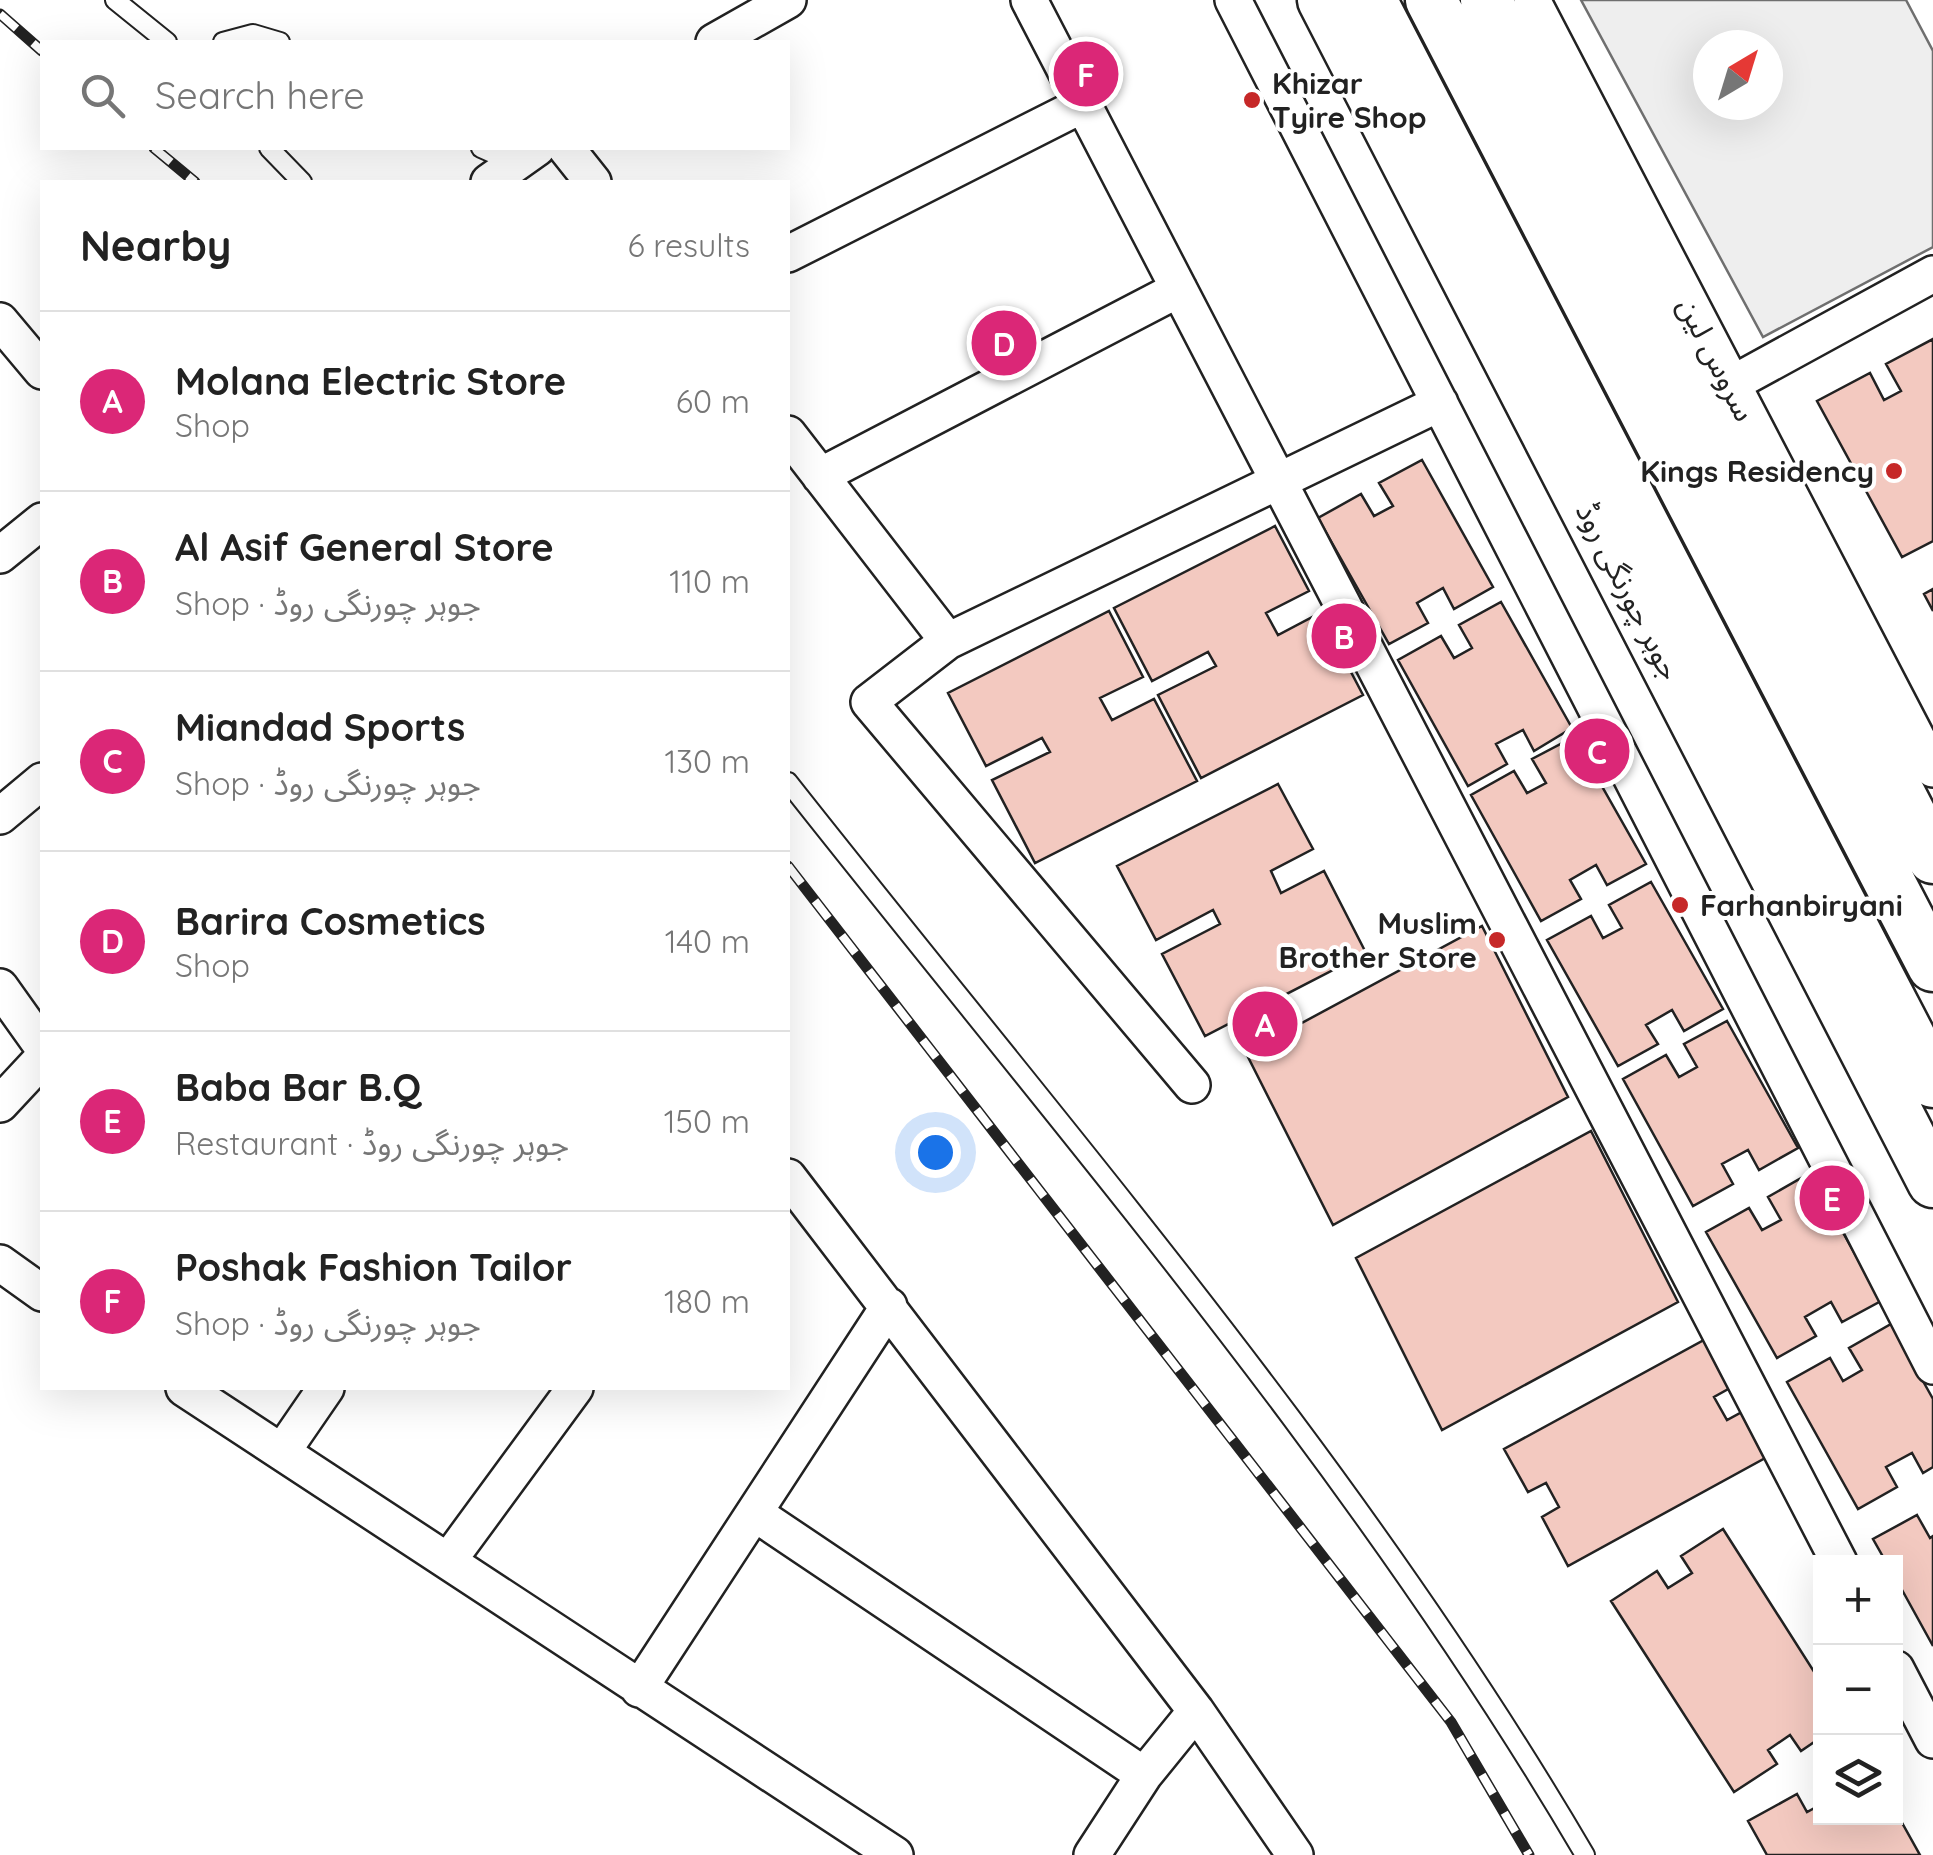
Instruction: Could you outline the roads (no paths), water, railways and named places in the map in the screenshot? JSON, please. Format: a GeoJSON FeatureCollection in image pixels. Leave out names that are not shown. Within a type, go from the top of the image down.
{"type":"FeatureCollection","features":[{"type":"Feature","properties":{"kind":"main road","name":"جوہر چورنگی روڈ"},"geometry":{"type":"LineString","coordinates":[[1324,0],[1933,1182]]}},
{"type":"Feature","properties":{"kind":"main road","name":"جوہر چورنگی روڈ"},"geometry":{"type":"LineString","coordinates":[[1372,0],[1933,1082]]}},
{"type":"Feature","properties":{"kind":"main road"},"geometry":{"type":"LineString","coordinates":[[1431,0],[1933,966]]}},
{"type":"Feature","properties":{"kind":"main road"},"geometry":{"type":"LineString","coordinates":[[1486,0],[1933,858]]}},
{"type":"Feature","properties":{"kind":"street"},"geometry":{"type":"LineString","coordinates":[[1029,0],[1836,1555]]}},
{"type":"Feature","properties":{"kind":"street"},"geometry":{"type":"LineString","coordinates":[[1233,0],[1933,1366]]}},
{"type":"Feature","properties":{"kind":"street","name":"سروس لین"},"geometry":{"type":"LineString","coordinates":[[1532,0],[1933,769]]}},
{"type":"Feature","properties":{"kind":"street"},"geometry":{"type":"LineString","coordinates":[[718,40],[786,1]]}},
{"type":"Feature","properties":{"kind":"street"},"geometry":{"type":"LineString","coordinates":[[790,253],[1082,104]]}},
{"type":"Feature","properties":{"kind":"street"},"geometry":{"type":"LineString","coordinates":[[568,150],[591,180]]}},
{"type":"Feature","properties":{"kind":"street"},"geometry":{"type":"LineString","coordinates":[[1730,385],[1933,274]]}},
{"type":"Feature","properties":{"kind":"street"},"geometry":{"type":"LineString","coordinates":[[820,476],[1179,289]]}},
{"type":"Feature","properties":{"kind":"street"},"geometry":{"type":"LineString","coordinates":[[0,321],[40,369]]}},
{"type":"Feature","properties":{"kind":"street"},"geometry":{"type":"LineString","coordinates":[[1192,1085],[872,710],[873,697],[948,641],[1440,403]]}},
{"type":"Feature","properties":{"kind":"street"},"geometry":{"type":"LineString","coordinates":[[790,437],[948,641]]}},
{"type":"Feature","properties":{"kind":"street"},"geometry":{"type":"LineString","coordinates":[[0,556],[40,523]]}},
{"type":"Feature","properties":{"kind":"street"},"geometry":{"type":"LineString","coordinates":[[0,816],[40,784]]}},
{"type":"Feature","properties":{"kind":"street"},"geometry":{"type":"LineString","coordinates":[[0,987],[40,1043]]}},
{"type":"Feature","properties":{"kind":"street"},"geometry":{"type":"LineString","coordinates":[[0,1104],[40,1061]]}},
{"type":"Feature","properties":{"kind":"street"},"geometry":{"type":"LineString","coordinates":[[790,1180],[1196,1711],[1295,1855]]}},
{"type":"Feature","properties":{"kind":"street"},"geometry":{"type":"LineString","coordinates":[[0,1263],[40,1292]]}},
{"type":"Feature","properties":{"kind":"street"},"geometry":{"type":"LineString","coordinates":[[639,1688],[889,1306]]}},
{"type":"Feature","properties":{"kind":"street"},"geometry":{"type":"LineString","coordinates":[[187,1390],[895,1855]]}},
{"type":"Feature","properties":{"kind":"street"},"geometry":{"type":"LineString","coordinates":[[282,1452],[325,1390]]}},
{"type":"Feature","properties":{"kind":"street"},"geometry":{"type":"LineString","coordinates":[[448,1561],[575,1390]]}},
{"type":"Feature","properties":{"kind":"street"},"geometry":{"type":"LineString","coordinates":[[756,1514],[1144,1775]]}},
{"type":"Feature","properties":{"kind":"street"},"geometry":{"type":"LineString","coordinates":[[1903,1682],[1933,1740]]}},
{"type":"Feature","properties":{"kind":"street"},"geometry":{"type":"LineString","coordinates":[[1092,1855],[1144,1775],[1196,1711]]}},
{"type":"Feature","properties":{"kind":"lane"},"geometry":{"type":"LineString","coordinates":[[116,0],[165,40]]}},
{"type":"Feature","properties":{"kind":"lane"},"geometry":{"type":"LineString","coordinates":[[230,40],[252,34],[273,40]]}},
{"type":"Feature","properties":{"kind":"lane"},"geometry":{"type":"LineString","coordinates":[[271,150],[300,180]]}},
{"type":"Feature","properties":{"kind":"lane"},"geometry":{"type":"LineString","coordinates":[[485,150],[514,164]]}},
{"type":"Feature","properties":{"kind":"lane"},"geometry":{"type":"LineString","coordinates":[[790,785],[1175,1266],[1399,1563],[1585,1855]]}},
{"type":"Feature","properties":{"kind":"railway"},"geometry":{"type":"LineString","coordinates":[[0,14],[40,49]]}},
{"type":"Feature","properties":{"kind":"railway"},"geometry":{"type":"LineString","coordinates":[[156,150],[193,180]]}},
{"type":"Feature","properties":{"kind":"railway"},"geometry":{"type":"LineString","coordinates":[[790,869],[1451,1722],[1529,1855]]}},
{"type":"Feature","properties":{"kind":"place","name":"Poshak Fashion Tailor"},"geometry":{"type":"Point","coordinates":[1086,74]}},
{"type":"Feature","properties":{"kind":"place","name":"Khizar Tyire Shop"},"geometry":{"type":"Point","coordinates":[1252,100]}},
{"type":"Feature","properties":{"kind":"place","name":"Barira Cosmetics"},"geometry":{"type":"Point","coordinates":[1004,343]}},
{"type":"Feature","properties":{"kind":"place","name":"Kings Residency"},"geometry":{"type":"Point","coordinates":[1894,471]}},
{"type":"Feature","properties":{"kind":"place","name":"Al Asif General Store"},"geometry":{"type":"Point","coordinates":[1344,636]}},
{"type":"Feature","properties":{"kind":"place","name":"Miandad Sports"},"geometry":{"type":"Point","coordinates":[1597,751]}},
{"type":"Feature","properties":{"kind":"place","name":"Farhanbiryani"},"geometry":{"type":"Point","coordinates":[1680,905]}},
{"type":"Feature","properties":{"kind":"place","name":"Muslim Brother Store"},"geometry":{"type":"Point","coordinates":[1497,940]}},
{"type":"Feature","properties":{"kind":"place","name":"Molana Electric Store"},"geometry":{"type":"Point","coordinates":[1265,1024]}},
{"type":"Feature","properties":{"kind":"place","name":"Baba Bar B.Q"},"geometry":{"type":"Point","coordinates":[1832,1198]}}]}
